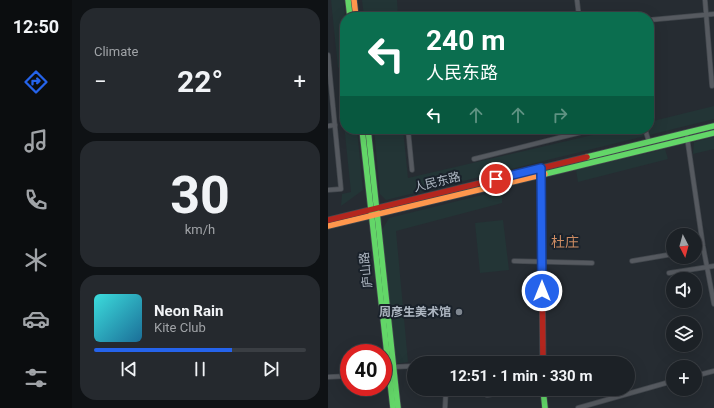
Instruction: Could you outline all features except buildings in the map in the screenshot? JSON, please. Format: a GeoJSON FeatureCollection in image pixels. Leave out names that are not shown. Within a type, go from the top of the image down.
{"type":"FeatureCollection","features":[{"type":"Feature","properties":{"kind":"main road"},"geometry":{"type":"LineString","coordinates":[[348,0],[349,12]]}},
{"type":"Feature","properties":{"kind":"main road"},"geometry":{"type":"LineString","coordinates":[[354,0],[355,12]]}},
{"type":"Feature","properties":{"kind":"main road","name":"人民东路"},"geometry":{"type":"LineString","coordinates":[[328,220],[714,126]]}},
{"type":"Feature","properties":{"kind":"main road","name":"人民东路"},"geometry":{"type":"LineString","coordinates":[[328,226],[714,133]]}},
{"type":"Feature","properties":{"kind":"main road","name":"庐山路"},"geometry":{"type":"LineString","coordinates":[[363,134],[374,208]]}},
{"type":"Feature","properties":{"kind":"main road","name":"庐山路"},"geometry":{"type":"LineString","coordinates":[[368,134],[374,215],[387,344]]}},
{"type":"Feature","properties":{"kind":"main road"},"geometry":{"type":"LineString","coordinates":[[541,168],[543,356]]}},
{"type":"Feature","properties":{"kind":"main road","name":"庐山路"},"geometry":{"type":"LineString","coordinates":[[392,381],[398,408]]}},
{"type":"Feature","properties":{"kind":"main road","name":"庐山路"},"geometry":{"type":"LineString","coordinates":[[391,396],[392,408]]}},
{"type":"Feature","properties":{"kind":"main road"},"geometry":{"type":"LineString","coordinates":[[544,396],[545,408]]}},
{"type":"Feature","properties":{"kind":"street"},"geometry":{"type":"LineString","coordinates":[[577,0],[578,12]]}},
{"type":"Feature","properties":{"kind":"street"},"geometry":{"type":"LineString","coordinates":[[705,0],[712,86]]}},
{"type":"Feature","properties":{"kind":"street"},"geometry":{"type":"LineString","coordinates":[[654,20],[714,14]]}},
{"type":"Feature","properties":{"kind":"street"},"geometry":{"type":"LineString","coordinates":[[328,55],[341,189],[328,190]]}},
{"type":"Feature","properties":{"kind":"street"},"geometry":{"type":"LineString","coordinates":[[328,126],[335,125]]}},
{"type":"Feature","properties":{"kind":"street"},"geometry":{"type":"LineString","coordinates":[[687,133],[703,248],[714,304]]}},
{"type":"Feature","properties":{"kind":"street"},"geometry":{"type":"LineString","coordinates":[[408,134],[412,170]]}},
{"type":"Feature","properties":{"kind":"street"},"geometry":{"type":"LineString","coordinates":[[474,159],[572,134]]}},
{"type":"Feature","properties":{"kind":"street"},"geometry":{"type":"LineString","coordinates":[[647,134],[649,142]]}},
{"type":"Feature","properties":{"kind":"street"},"geometry":{"type":"LineString","coordinates":[[632,261],[666,255]]}},
{"type":"Feature","properties":{"kind":"street"},"geometry":{"type":"LineString","coordinates":[[514,261],[542,263],[592,263]]}},
{"type":"Feature","properties":{"kind":"street"},"geometry":{"type":"LineString","coordinates":[[675,272],[714,266]]}},
{"type":"Feature","properties":{"kind":"street"},"geometry":{"type":"LineString","coordinates":[[392,372],[407,368]]}},
{"type":"Feature","properties":{"kind":"street"},"geometry":{"type":"LineString","coordinates":[[702,375],[714,372]]}},
{"type":"Feature","properties":{"kind":"street"},"geometry":{"type":"LineString","coordinates":[[328,377],[340,376]]}},
{"type":"Feature","properties":{"kind":"street"},"geometry":{"type":"LineString","coordinates":[[578,408],[666,383]]}},
{"type":"Feature","properties":{"kind":"street"},"geometry":{"type":"LineString","coordinates":[[445,408],[446,396]]}},
{"type":"Feature","properties":{"kind":"shaded area"},"geometry":{"type":"Polygon","coordinates":[[[331,0],[344,0],[345,12],[340,12],[340,66],[338,68],[331,0]]]}},
{"type":"Feature","properties":{"kind":"shaded area"},"geometry":{"type":"Polygon","coordinates":[[[362,0],[397,0],[398,12],[363,12],[362,0]]]}},
{"type":"Feature","properties":{"kind":"shaded area"},"geometry":{"type":"Polygon","coordinates":[[[714,106],[714,119],[654,134],[654,121],[714,106]]]}},
{"type":"Feature","properties":{"kind":"shaded area"},"geometry":{"type":"Polygon","coordinates":[[[345,134],[357,134],[363,190],[341,206],[342,194],[351,192],[345,134]]]}},
{"type":"Feature","properties":{"kind":"shaded area"},"geometry":{"type":"Polygon","coordinates":[[[374,134],[404,134],[408,178],[597,134],[653,134],[386,200],[380,194],[374,134]]]}},
{"type":"Feature","properties":{"kind":"shaded area"},"geometry":{"type":"Polygon","coordinates":[[[714,137],[714,149],[693,154],[694,142],[714,137]]]}},
{"type":"Feature","properties":{"kind":"shaded area"},"geometry":{"type":"Polygon","coordinates":[[[665,149],[668,159],[578,182],[576,170],[665,149]]]}},
{"type":"Feature","properties":{"kind":"shaded area"},"geometry":{"type":"Polygon","coordinates":[[[502,190],[502,203],[396,231],[407,356],[407,362],[396,364],[382,230],[389,218],[502,190]]]}},
{"type":"Feature","properties":{"kind":"shaded area"},"geometry":{"type":"Polygon","coordinates":[[[503,220],[509,270],[480,273],[475,223],[503,220]]]}},
{"type":"Feature","properties":{"kind":"traffic: fast"},"geometry":{"type":"LineString","coordinates":[[348,0],[349,12]]}},
{"type":"Feature","properties":{"kind":"traffic: fast"},"geometry":{"type":"LineString","coordinates":[[587,157],[714,126]]}},
{"type":"Feature","properties":{"kind":"traffic: fast"},"geometry":{"type":"LineString","coordinates":[[545,174],[714,133]]}},
{"type":"Feature","properties":{"kind":"traffic: fast"},"geometry":{"type":"LineString","coordinates":[[363,134],[393,408]]}},
{"type":"Feature","properties":{"kind":"traffic: fast"},"geometry":{"type":"LineString","coordinates":[[369,134],[398,408]]}},
{"type":"Feature","properties":{"kind":"traffic: fast"},"geometry":{"type":"LineString","coordinates":[[544,396],[545,408]]}},
{"type":"Feature","properties":{"kind":"traffic: slow"},"geometry":{"type":"LineString","coordinates":[[354,0],[355,12]]}},
{"type":"Feature","properties":{"kind":"traffic: slow"},"geometry":{"type":"LineString","coordinates":[[328,226],[545,174]]}},
{"type":"Feature","properties":{"kind":"traffic: jam"},"geometry":{"type":"LineString","coordinates":[[328,220],[587,157]]}},
{"type":"Feature","properties":{"kind":"traffic: jam"},"geometry":{"type":"LineString","coordinates":[[541,168],[543,356]]}},
{"type":"Feature","properties":{"kind":"place","name":"周彦生美术馆"},"geometry":{"type":"Point","coordinates":[459,312]}},
{"type":"Feature","properties":{"kind":"district","name":"杜庄"},"geometry":{"type":"Point","coordinates":[565,242]}},
{"type":"Feature","properties":{"kind":"route"},"geometry":{"type":"LineString","coordinates":[[496,179],[541,168],[542,291]]}}]}
